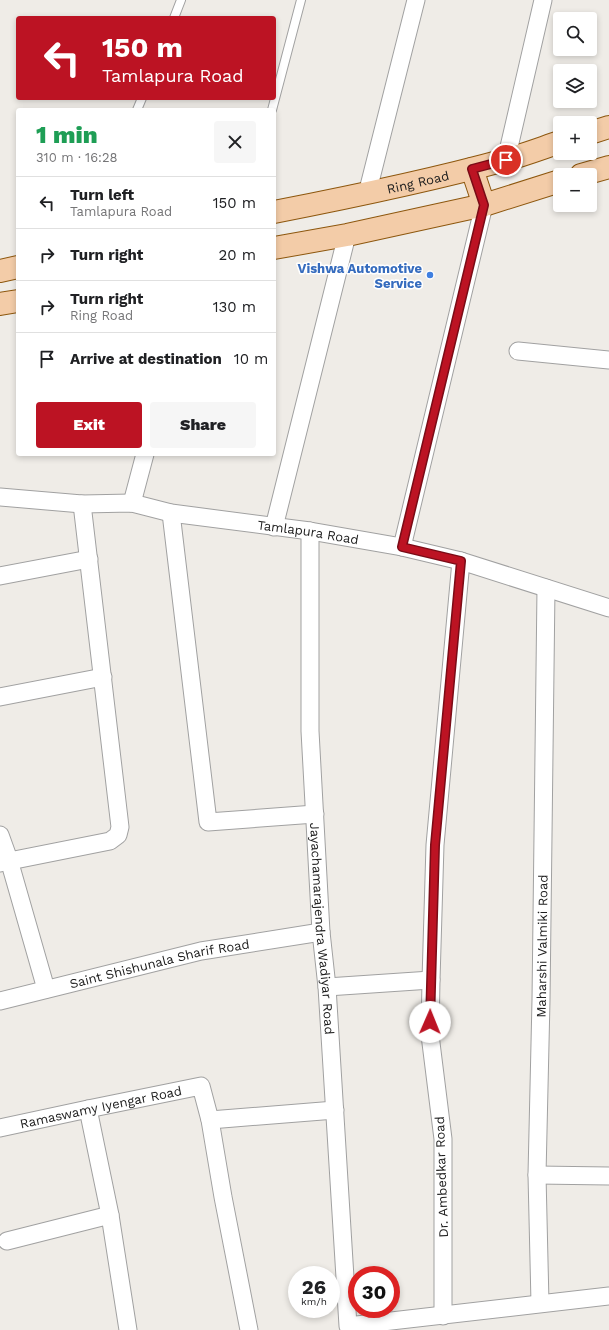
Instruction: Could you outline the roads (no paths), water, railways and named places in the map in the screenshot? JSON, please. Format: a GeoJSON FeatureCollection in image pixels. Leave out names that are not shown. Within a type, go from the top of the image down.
{"type":"FeatureCollection","features":[{"type":"Feature","properties":{"kind":"main road"},"geometry":{"type":"LineString","coordinates":[[597,131],[609,127]]}},
{"type":"Feature","properties":{"kind":"main road","name":"Ring Road"},"geometry":{"type":"LineString","coordinates":[[276,212],[367,194],[472,169],[506,160],[553,144]]}},
{"type":"Feature","properties":{"kind":"main road"},"geometry":{"type":"LineString","coordinates":[[597,170],[609,167]]}},
{"type":"Feature","properties":{"kind":"main road"},"geometry":{"type":"LineString","coordinates":[[472,169],[484,205]]}},
{"type":"Feature","properties":{"kind":"main road"},"geometry":{"type":"LineString","coordinates":[[276,248],[348,235],[484,205],[553,183]]}},
{"type":"Feature","properties":{"kind":"main road"},"geometry":{"type":"LineString","coordinates":[[0,271],[16,267]]}},
{"type":"Feature","properties":{"kind":"main road"},"geometry":{"type":"LineString","coordinates":[[0,304],[16,301]]}},
{"type":"Feature","properties":{"kind":"street"},"geometry":{"type":"LineString","coordinates":[[367,194],[416,0]]}},
{"type":"Feature","properties":{"kind":"street"},"geometry":{"type":"LineString","coordinates":[[506,160],[543,0]]}},
{"type":"Feature","properties":{"kind":"street"},"geometry":{"type":"LineString","coordinates":[[402,547],[484,205]]}},
{"type":"Feature","properties":{"kind":"street"},"geometry":{"type":"LineString","coordinates":[[274,526],[348,235]]}},
{"type":"Feature","properties":{"kind":"street"},"geometry":{"type":"LineString","coordinates":[[518,350],[609,360]]}},
{"type":"Feature","properties":{"kind":"street"},"geometry":{"type":"LineString","coordinates":[[132,503],[144,456]]}},
{"type":"Feature","properties":{"kind":"street","name":"Tamlapura Road"},"geometry":{"type":"LineString","coordinates":[[0,497],[82,504],[132,503],[171,513],[310,531],[402,547],[461,561],[609,608]]}},
{"type":"Feature","properties":{"kind":"street"},"geometry":{"type":"LineString","coordinates":[[4,862],[110,841],[118,835],[120,827],[82,504]]}},
{"type":"Feature","properties":{"kind":"street"},"geometry":{"type":"LineString","coordinates":[[171,513],[208,822],[315,814]]}},
{"type":"Feature","properties":{"kind":"street","name":"Jayachamarajendra Wadiyar Road"},"geometry":{"type":"LineString","coordinates":[[310,531],[310,731],[321,932],[327,987],[336,1110],[348,1326],[442,1316]]}},
{"type":"Feature","properties":{"kind":"street"},"geometry":{"type":"LineString","coordinates":[[0,576],[89,559]]}},
{"type":"Feature","properties":{"kind":"street","name":"Dr. Ambedkar Road"},"geometry":{"type":"LineString","coordinates":[[442,1316],[442,1139],[430,1035],[431,980],[435,845],[461,561]]}},
{"type":"Feature","properties":{"kind":"street","name":"Maharshi Valmiki Road"},"geometry":{"type":"LineString","coordinates":[[540,1303],[537,1175],[541,1000],[546,588]]}},
{"type":"Feature","properties":{"kind":"street"},"geometry":{"type":"LineString","coordinates":[[0,697],[103,677]]}},
{"type":"Feature","properties":{"kind":"street"},"geometry":{"type":"LineString","coordinates":[[0,835],[4,862],[46,989]]}},
{"type":"Feature","properties":{"kind":"street","name":"Saint Shishunala Sharif Road"},"geometry":{"type":"LineString","coordinates":[[0,1001],[202,951],[321,932]]}},
{"type":"Feature","properties":{"kind":"street"},"geometry":{"type":"LineString","coordinates":[[327,987],[431,980]]}},
{"type":"Feature","properties":{"kind":"street","name":"Ramaswamy Iyengar Road"},"geometry":{"type":"LineString","coordinates":[[0,1128],[88,1108],[202,1086],[210,1120]]}},
{"type":"Feature","properties":{"kind":"street"},"geometry":{"type":"LineString","coordinates":[[88,1108],[110,1215],[128,1330]]}},
{"type":"Feature","properties":{"kind":"street"},"geometry":{"type":"LineString","coordinates":[[248,1330],[210,1120],[336,1110]]}},
{"type":"Feature","properties":{"kind":"street"},"geometry":{"type":"LineString","coordinates":[[537,1175],[609,1176]]}},
{"type":"Feature","properties":{"kind":"street"},"geometry":{"type":"LineString","coordinates":[[8,1241],[110,1215]]}},
{"type":"Feature","properties":{"kind":"street"},"geometry":{"type":"LineString","coordinates":[[442,1316],[540,1303],[609,1296]]}},
{"type":"Feature","properties":{"kind":"lane"},"geometry":{"type":"LineString","coordinates":[[175,16],[181,0]]}},
{"type":"Feature","properties":{"kind":"lane"},"geometry":{"type":"LineString","coordinates":[[276,95],[301,0]]}},
{"type":"Feature","properties":{"kind":"place","name":"Vishwa Automotive Service"},"geometry":{"type":"Point","coordinates":[430,275]}}]}
